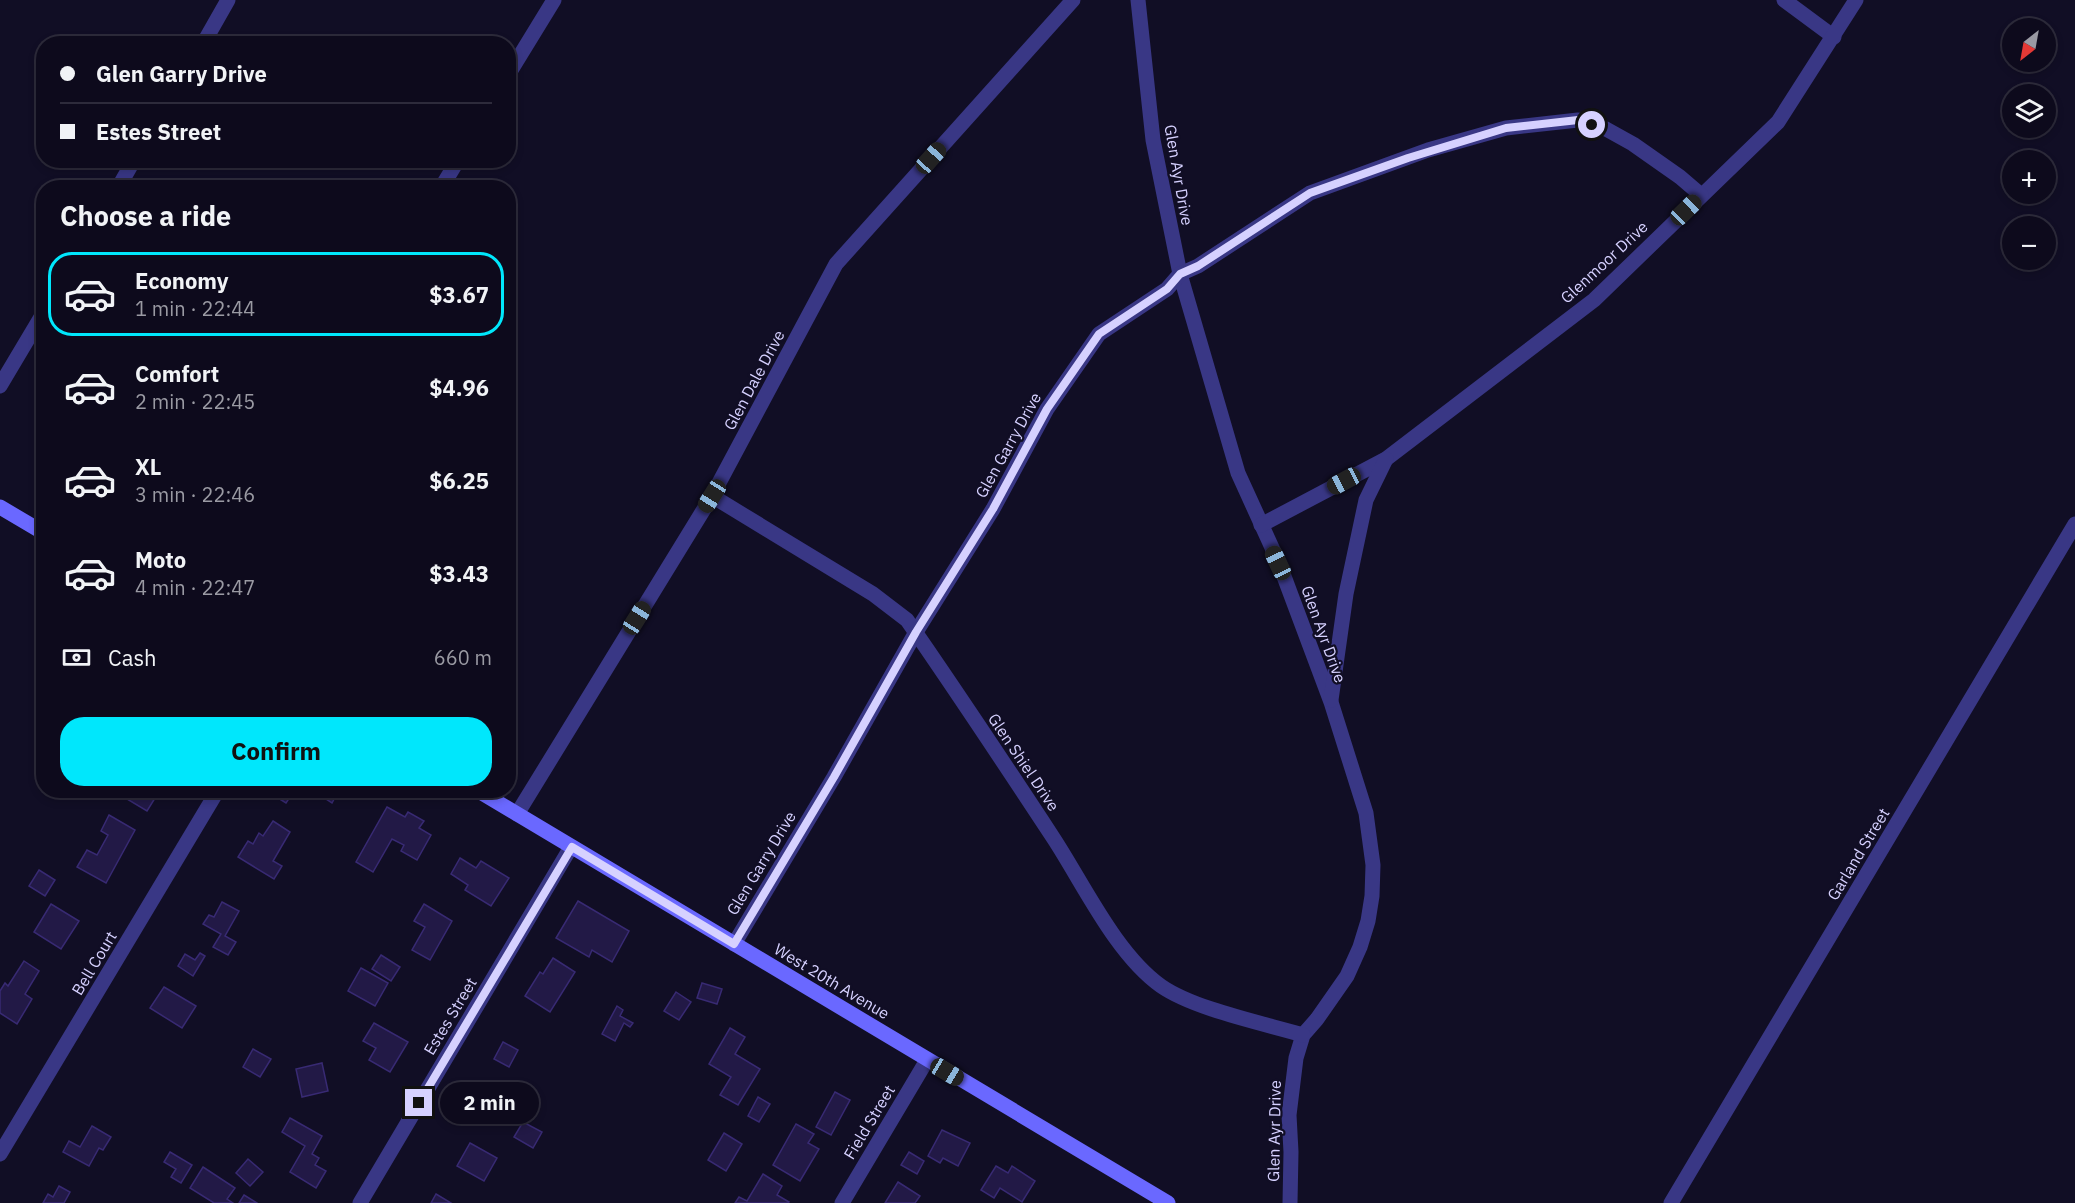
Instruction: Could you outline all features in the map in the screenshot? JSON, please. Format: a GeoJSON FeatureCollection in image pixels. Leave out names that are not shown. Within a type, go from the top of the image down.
{"type":"FeatureCollection","features":[{"type":"Feature","properties":{"kind":"street"},"geometry":{"type":"LineString","coordinates":[[208,36],[228,0]]}},
{"type":"Feature","properties":{"kind":"street"},"geometry":{"type":"LineString","coordinates":[[516,62],[554,0]]}},
{"type":"Feature","properties":{"kind":"street","name":"Glen Dale Drive"},"geometry":{"type":"LineString","coordinates":[[517,814],[712,496],[836,264],[1073,0]]}},
{"type":"Feature","properties":{"kind":"street","name":"Glen Ayr Drive"},"geometry":{"type":"LineString","coordinates":[[1137,0],[1152,140],[1180,274],[1238,473],[1278,563],[1331,702],[1366,813],[1373,865],[1368,921],[1347,976],[1303,1035],[1296,1058],[1290,1094],[1290,1203]]}},
{"type":"Feature","properties":{"kind":"street"},"geometry":{"type":"LineString","coordinates":[[1784,0],[1834,37]]}},
{"type":"Feature","properties":{"kind":"street","name":"Glenmoor Drive"},"geometry":{"type":"LineString","coordinates":[[1261,525],[1386,459],[1594,300],[1778,122],[1856,0]]}},
{"type":"Feature","properties":{"kind":"street","name":"Glen Garry Drive"},"geometry":{"type":"LineString","coordinates":[[734,944],[834,777],[916,632],[993,509],[1047,409],[1099,334],[1167,289],[1180,274],[1198,266],[1310,193],[1428,150],[1506,128],[1578,120],[1606,129],[1652,158],[1701,195]]}},
{"type":"Feature","properties":{"kind":"street"},"geometry":{"type":"LineString","coordinates":[[0,386],[36,325]]}},
{"type":"Feature","properties":{"kind":"street"},"geometry":{"type":"LineString","coordinates":[[1331,702],[1346,594],[1366,500],[1386,459]]}},
{"type":"Feature","properties":{"kind":"street","name":"Glen Shiel Drive"},"geometry":{"type":"LineString","coordinates":[[712,496],[873,594],[907,620],[1111,929],[1144,971],[1162,986],[1190,1001],[1303,1035]]}},
{"type":"Feature","properties":{"kind":"street"},"geometry":{"type":"LineString","coordinates":[[0,507],[36,528]]}},
{"type":"Feature","properties":{"kind":"street","name":"Garland Street"},"geometry":{"type":"LineString","coordinates":[[1671,1203],[2075,524]]}},
{"type":"Feature","properties":{"kind":"street","name":"Bell Court"},"geometry":{"type":"LineString","coordinates":[[0,1154],[213,798]]}},
{"type":"Feature","properties":{"kind":"street","name":"West 20th Avenue"},"geometry":{"type":"LineString","coordinates":[[490,798],[1168,1203]]}},
{"type":"Feature","properties":{"kind":"street","name":"Estes Street"},"geometry":{"type":"LineString","coordinates":[[360,1203],[572,847]]}},
{"type":"Feature","properties":{"kind":"street","name":"Field Street"},"geometry":{"type":"LineString","coordinates":[[842,1203],[927,1060]]}},
{"type":"Feature","properties":{"kind":"building"},"geometry":{"type":"Polygon","coordinates":[[[128,798],[155,798],[147,811],[128,798]]]}},
{"type":"Feature","properties":{"kind":"building"},"geometry":{"type":"Polygon","coordinates":[[[278,798],[289,798],[286,803],[278,798]]]}},
{"type":"Feature","properties":{"kind":"building"},"geometry":{"type":"Polygon","coordinates":[[[324,798],[335,798],[332,803],[324,798]]]}},
{"type":"Feature","properties":{"kind":"building"},"geometry":{"type":"Polygon","coordinates":[[[387,807],[405,817],[408,812],[424,821],[419,828],[431,835],[417,860],[401,851],[404,845],[392,839],[373,872],[356,862],[387,807]]]}},
{"type":"Feature","properties":{"kind":"building"},"geometry":{"type":"Polygon","coordinates":[[[109,815],[135,830],[106,883],[77,867],[87,850],[97,855],[108,835],[101,831],[109,815]]]}},
{"type":"Feature","properties":{"kind":"building"},"geometry":{"type":"Polygon","coordinates":[[[273,821],[290,832],[273,861],[282,866],[274,879],[238,857],[248,841],[253,844],[259,833],[263,836],[273,821]]]}},
{"type":"Feature","properties":{"kind":"building"},"geometry":{"type":"Polygon","coordinates":[[[460,858],[476,868],[481,861],[509,878],[491,906],[465,890],[468,885],[451,874],[460,858]]]}},
{"type":"Feature","properties":{"kind":"building"},"geometry":{"type":"Polygon","coordinates":[[[39,870],[55,880],[45,896],[29,886],[39,870]]]}},
{"type":"Feature","properties":{"kind":"building"},"geometry":{"type":"Polygon","coordinates":[[[578,901],[629,931],[612,962],[592,950],[589,957],[556,938],[578,901]]]}},
{"type":"Feature","properties":{"kind":"building"},"geometry":{"type":"Polygon","coordinates":[[[222,902],[239,911],[225,936],[236,942],[228,955],[213,947],[221,934],[203,924],[209,915],[214,917],[222,902]]]}},
{"type":"Feature","properties":{"kind":"building"},"geometry":{"type":"Polygon","coordinates":[[[51,904],[79,921],[61,949],[34,932],[51,904]]]}},
{"type":"Feature","properties":{"kind":"building"},"geometry":{"type":"Polygon","coordinates":[[[424,904],[452,921],[430,960],[412,950],[425,927],[414,921],[424,904]]]}},
{"type":"Feature","properties":{"kind":"building"},"geometry":{"type":"Polygon","coordinates":[[[200,953],[205,956],[193,976],[178,966],[185,954],[195,960],[200,953]]]}},
{"type":"Feature","properties":{"kind":"building"},"geometry":{"type":"Polygon","coordinates":[[[381,955],[400,967],[391,981],[372,969],[381,955]]]}},
{"type":"Feature","properties":{"kind":"building"},"geometry":{"type":"Polygon","coordinates":[[[553,958],[575,972],[550,1012],[525,996],[540,972],[543,974],[553,958]]]}},
{"type":"Feature","properties":{"kind":"building"},"geometry":{"type":"Polygon","coordinates":[[[24,961],[39,971],[25,994],[32,999],[17,1024],[0,1013],[0,991],[5,983],[8,986],[24,961]]]}},
{"type":"Feature","properties":{"kind":"building"},"geometry":{"type":"Polygon","coordinates":[[[361,968],[388,983],[375,1006],[348,991],[361,968]]]}},
{"type":"Feature","properties":{"kind":"building"},"geometry":{"type":"Polygon","coordinates":[[[702,983],[722,989],[717,1004],[697,998],[702,983]]]}},
{"type":"Feature","properties":{"kind":"building"},"geometry":{"type":"Polygon","coordinates":[[[164,987],[196,1006],[182,1028],[150,1008],[164,987]]]}},
{"type":"Feature","properties":{"kind":"building"},"geometry":{"type":"Polygon","coordinates":[[[676,992],[691,1002],[679,1020],[664,1011],[676,992]]]}},
{"type":"Feature","properties":{"kind":"building"},"geometry":{"type":"Polygon","coordinates":[[[617,1006],[623,1010],[620,1016],[633,1023],[630,1027],[624,1023],[615,1041],[602,1034],[617,1006]]]}},
{"type":"Feature","properties":{"kind":"building"},"geometry":{"type":"Polygon","coordinates":[[[374,1023],[408,1042],[390,1072],[369,1060],[376,1048],[363,1041],[374,1023]]]}},
{"type":"Feature","properties":{"kind":"building"},"geometry":{"type":"Polygon","coordinates":[[[730,1028],[745,1037],[735,1054],[760,1069],[738,1105],[720,1095],[731,1077],[709,1064],[730,1028]]]}},
{"type":"Feature","properties":{"kind":"building"},"geometry":{"type":"Polygon","coordinates":[[[503,1042],[518,1050],[509,1067],[494,1059],[503,1042]]]}},
{"type":"Feature","properties":{"kind":"building"},"geometry":{"type":"Polygon","coordinates":[[[253,1049],[271,1059],[260,1077],[243,1067],[253,1049]]]}},
{"type":"Feature","properties":{"kind":"building"},"geometry":{"type":"Polygon","coordinates":[[[322,1063],[328,1091],[302,1097],[296,1069],[322,1063]]]}},
{"type":"Feature","properties":{"kind":"building"},"geometry":{"type":"Polygon","coordinates":[[[835,1092],[850,1100],[831,1135],[816,1127],[835,1092]]]}},
{"type":"Feature","properties":{"kind":"building"},"geometry":{"type":"Polygon","coordinates":[[[758,1097],[770,1104],[759,1122],[748,1116],[758,1097]]]}},
{"type":"Feature","properties":{"kind":"building"},"geometry":{"type":"Polygon","coordinates":[[[290,1118],[322,1136],[312,1154],[319,1158],[315,1165],[326,1171],[316,1188],[290,1172],[305,1146],[282,1132],[290,1118]]]}},
{"type":"Feature","properties":{"kind":"building"},"geometry":{"type":"Polygon","coordinates":[[[523,1122],[542,1132],[533,1148],[514,1137],[523,1122]]]}},
{"type":"Feature","properties":{"kind":"building"},"geometry":{"type":"Polygon","coordinates":[[[796,1124],[814,1134],[808,1143],[819,1149],[800,1181],[773,1165],[796,1124]]]}},
{"type":"Feature","properties":{"kind":"building"},"geometry":{"type":"Polygon","coordinates":[[[92,1126],[111,1137],[103,1150],[99,1148],[89,1166],[63,1152],[69,1141],[80,1147],[92,1126]]]}},
{"type":"Feature","properties":{"kind":"building"},"geometry":{"type":"Polygon","coordinates":[[[942,1130],[970,1143],[958,1166],[943,1158],[940,1163],[928,1156],[942,1130]]]}},
{"type":"Feature","properties":{"kind":"building"},"geometry":{"type":"Polygon","coordinates":[[[724,1133],[742,1144],[726,1171],[708,1160],[724,1133]]]}},
{"type":"Feature","properties":{"kind":"building"},"geometry":{"type":"Polygon","coordinates":[[[470,1143],[497,1158],[484,1181],[457,1166],[470,1143]]]}},
{"type":"Feature","properties":{"kind":"building"},"geometry":{"type":"Polygon","coordinates":[[[170,1152],[192,1165],[181,1183],[171,1177],[176,1169],[164,1162],[170,1152]]]}},
{"type":"Feature","properties":{"kind":"building"},"geometry":{"type":"Polygon","coordinates":[[[909,1152],[924,1161],[917,1174],[901,1165],[909,1152]]]}},
{"type":"Feature","properties":{"kind":"building"},"geometry":{"type":"Polygon","coordinates":[[[248,1159],[263,1172],[250,1186],[236,1173],[248,1159]]]}},
{"type":"Feature","properties":{"kind":"building"},"geometry":{"type":"Polygon","coordinates":[[[996,1166],[1008,1173],[1012,1166],[1035,1181],[1022,1202],[1000,1188],[994,1198],[981,1190],[996,1166]]]}},
{"type":"Feature","properties":{"kind":"building"},"geometry":{"type":"Polygon","coordinates":[[[203,1167],[235,1188],[227,1199],[233,1203],[214,1203],[190,1188],[203,1167]]]}},
{"type":"Feature","properties":{"kind":"building"},"geometry":{"type":"Polygon","coordinates":[[[763,1174],[782,1186],[777,1195],[789,1202],[735,1203],[739,1197],[747,1201],[763,1174]]]}},
{"type":"Feature","properties":{"kind":"building"},"geometry":{"type":"Polygon","coordinates":[[[898,1182],[920,1196],[915,1203],[885,1203],[898,1182]]]}},
{"type":"Feature","properties":{"kind":"building"},"geometry":{"type":"Polygon","coordinates":[[[59,1186],[70,1192],[64,1203],[43,1203],[48,1194],[53,1197],[59,1186]]]}},
{"type":"Feature","properties":{"kind":"building"},"geometry":{"type":"Polygon","coordinates":[[[436,1194],[451,1203],[431,1203],[436,1194]]]}},
{"type":"Feature","properties":{"kind":"building"},"geometry":{"type":"Polygon","coordinates":[[[244,1195],[257,1203],[239,1203],[244,1195]]]}},
{"type":"Feature","properties":{"kind":"route"},"geometry":{"type":"LineString","coordinates":[[419,1103],[572,847],[734,944],[834,777],[916,632],[993,509],[1047,409],[1099,334],[1167,289],[1180,274],[1198,266],[1310,193],[1428,150],[1506,128],[1578,120],[1592,125]]}}]}
